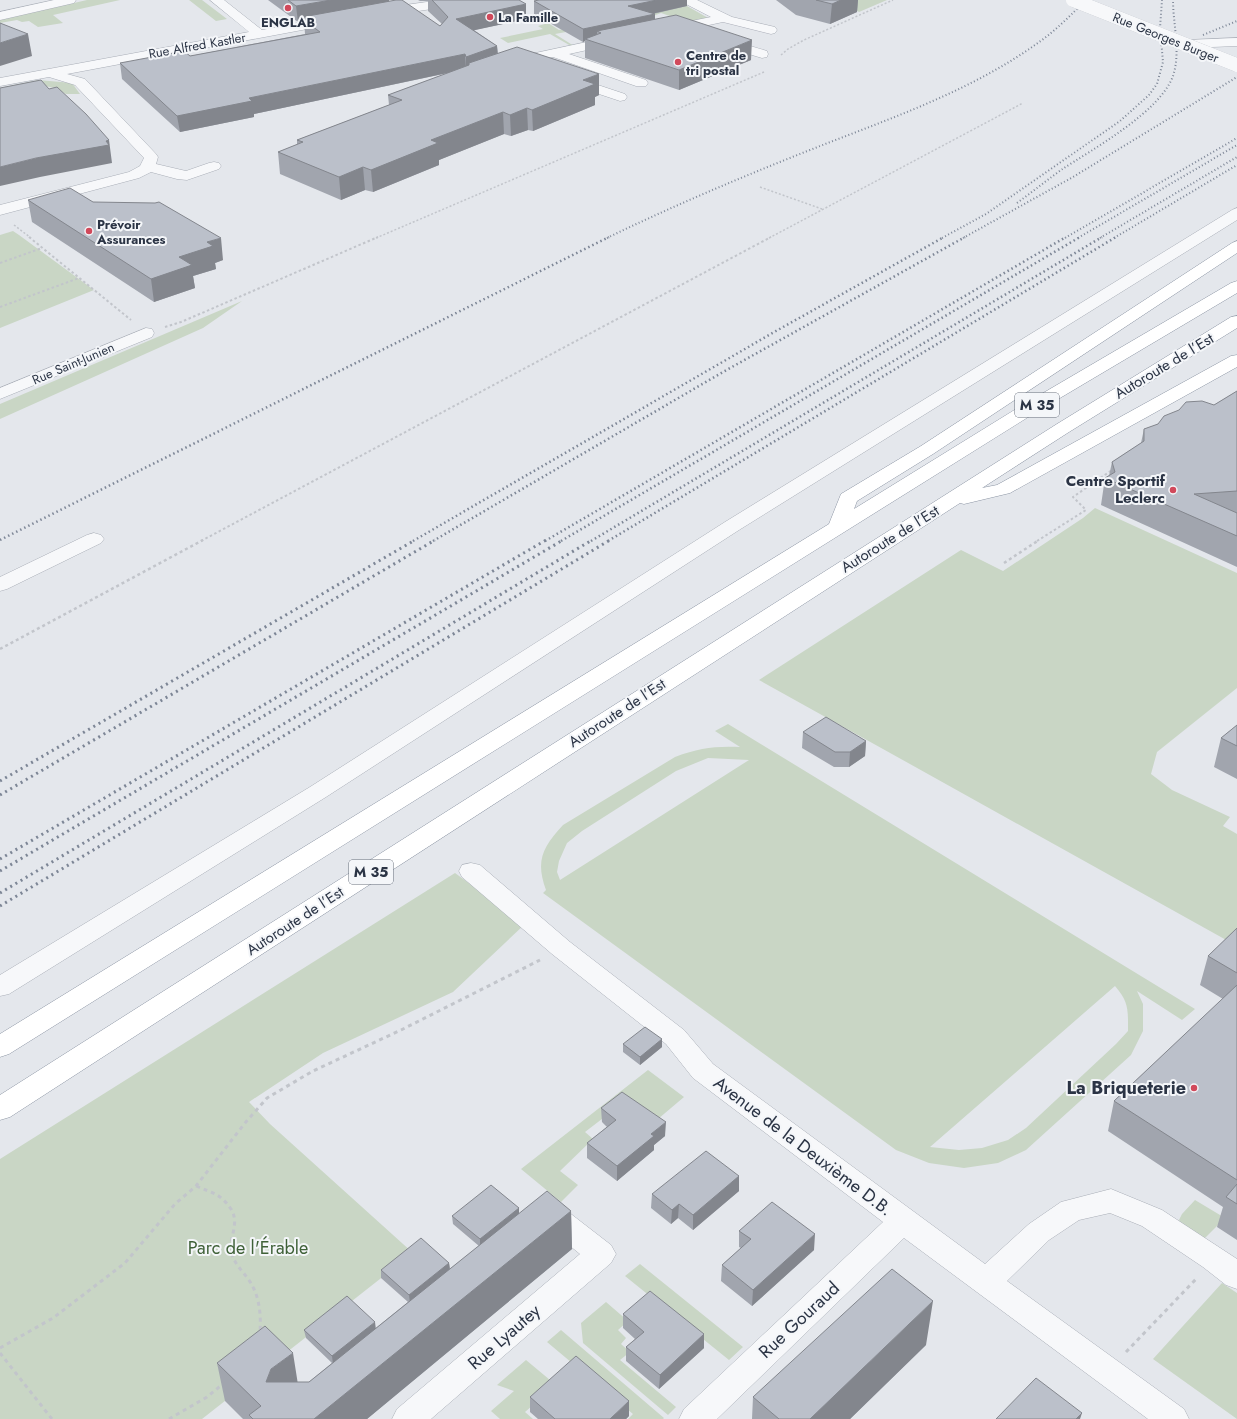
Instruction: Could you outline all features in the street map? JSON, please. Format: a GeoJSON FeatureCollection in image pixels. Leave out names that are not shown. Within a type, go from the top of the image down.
{"type":"FeatureCollection","features":[{"type":"Feature","properties":{"kind":"highway"},"geometry":{"type":"LineString","coordinates":[[838,527],[848,498],[933,445],[1237,246]]}},
{"type":"Feature","properties":{"kind":"highway","name":"M 35"},"geometry":{"type":"LineString","coordinates":[[0,1047],[1027,410],[1237,286]]}},
{"type":"Feature","properties":{"kind":"highway","name":"Autoroute de l’Est"},"geometry":{"type":"LineString","coordinates":[[0,1109],[234,960],[604,720],[1063,428],[1237,321]]}},
{"type":"Feature","properties":{"kind":"highway"},"geometry":{"type":"LineString","coordinates":[[948,502],[1003,488],[1237,360]]}},
{"type":"Feature","properties":{"kind":"street"},"geometry":{"type":"LineString","coordinates":[[0,16],[70,0]]}},
{"type":"Feature","properties":{"kind":"street"},"geometry":{"type":"LineString","coordinates":[[216,0],[260,34]]}},
{"type":"Feature","properties":{"kind":"street"},"geometry":{"type":"LineString","coordinates":[[688,0],[722,19],[747,27],[771,30]]}},
{"type":"Feature","properties":{"kind":"street","name":"Rue Georges Burger"},"geometry":{"type":"LineString","coordinates":[[1073,0],[1237,65]]}},
{"type":"Feature","properties":{"kind":"street","name":"Rue Georges Burger"},"geometry":{"type":"LineString","coordinates":[[1093,0],[1237,57]]}},
{"type":"Feature","properties":{"kind":"street"},"geometry":{"type":"LineString","coordinates":[[375,13],[458,1]]}},
{"type":"Feature","properties":{"kind":"street","name":"Rue Alfred Kastler"},"geometry":{"type":"LineString","coordinates":[[0,82],[344,19]]}},
{"type":"Feature","properties":{"kind":"street"},"geometry":{"type":"LineString","coordinates":[[678,28],[722,19]]}},
{"type":"Feature","properties":{"kind":"street"},"geometry":{"type":"LineString","coordinates":[[660,27],[678,28],[762,54]]}},
{"type":"Feature","properties":{"kind":"street"},"geometry":{"type":"LineString","coordinates":[[505,51],[532,46],[552,49],[583,47],[623,33]]}},
{"type":"Feature","properties":{"kind":"street"},"geometry":{"type":"LineString","coordinates":[[1187,44],[1237,42]]}},
{"type":"Feature","properties":{"kind":"street"},"geometry":{"type":"LineString","coordinates":[[532,46],[552,49],[641,83]]}},
{"type":"Feature","properties":{"kind":"street"},"geometry":{"type":"LineString","coordinates":[[503,65],[552,49]]}},
{"type":"Feature","properties":{"kind":"street"},"geometry":{"type":"LineString","coordinates":[[517,61],[539,69]]}},
{"type":"Feature","properties":{"kind":"street"},"geometry":{"type":"LineString","coordinates":[[0,210],[134,175],[144,170],[150,164],[151,157],[80,82],[50,72]]}},
{"type":"Feature","properties":{"kind":"street"},"geometry":{"type":"LineString","coordinates":[[561,76],[620,97]]}},
{"type":"Feature","properties":{"kind":"street"},"geometry":{"type":"LineString","coordinates":[[148,166],[177,175],[186,176],[214,166]]}},
{"type":"Feature","properties":{"kind":"street"},"geometry":{"type":"LineString","coordinates":[[0,987],[312,796],[732,526],[1237,213]]}},
{"type":"Feature","properties":{"kind":"street","name":"Rue Saint-Junien"},"geometry":{"type":"LineString","coordinates":[[0,394],[146,333]]}},
{"type":"Feature","properties":{"kind":"street"},"geometry":{"type":"LineString","coordinates":[[0,585],[94,538]]}},
{"type":"Feature","properties":{"kind":"street","name":"Avenue de la Deuxième D.B."},"geometry":{"type":"LineString","coordinates":[[471,871],[561,948],[675,1037],[703,1071],[903,1221],[1173,1419]]}},
{"type":"Feature","properties":{"kind":"street"},"geometry":{"type":"LineString","coordinates":[[986,1282],[1039,1232],[1071,1210],[1111,1201],[1152,1218],[1237,1276]]}},
{"type":"Feature","properties":{"kind":"street","name":"Rue Lyautey"},"geometry":{"type":"LineString","coordinates":[[408,1419],[601,1254],[548,1211],[529,1226]]}},
{"type":"Feature","properties":{"kind":"street","name":"Rue Gouraud"},"geometry":{"type":"LineString","coordinates":[[695,1419],[903,1221]]}},
{"type":"Feature","properties":{"kind":"path"},"geometry":{"type":"LineString","coordinates":[[778,60],[781,54],[804,40],[893,0]]}},
{"type":"Feature","properties":{"kind":"path"},"geometry":{"type":"LineString","coordinates":[[12,223],[146,333],[181,322],[770,68]]}},
{"type":"Feature","properties":{"kind":"path"},"geometry":{"type":"LineString","coordinates":[[0,649],[1023,103]]}},
{"type":"Feature","properties":{"kind":"path"},"geometry":{"type":"LineString","coordinates":[[760,187],[822,209]]}},
{"type":"Feature","properties":{"kind":"path"},"geometry":{"type":"LineString","coordinates":[[0,263],[43,248]]}},
{"type":"Feature","properties":{"kind":"path"},"geometry":{"type":"LineString","coordinates":[[0,307],[79,277]]}},
{"type":"Feature","properties":{"kind":"path"},"geometry":{"type":"LineString","coordinates":[[1004,563],[1086,510],[1073,497],[1113,470]]}},
{"type":"Feature","properties":{"kind":"path"},"geometry":{"type":"LineString","coordinates":[[0,1348],[53,1318],[125,1263],[174,1204],[196,1186],[245,1123],[267,1098],[313,1070],[401,1030],[547,957],[561,948]]}},
{"type":"Feature","properties":{"kind":"path"},"geometry":{"type":"LineString","coordinates":[[196,1186],[222,1197],[232,1211],[235,1229],[231,1250],[237,1266],[253,1287],[261,1313],[259,1339]]}},
{"type":"Feature","properties":{"kind":"path"},"geometry":{"type":"LineString","coordinates":[[1108,1372],[1192,1283]]}},
{"type":"Feature","properties":{"kind":"path"},"geometry":{"type":"LineString","coordinates":[[0,1353],[52,1419]]}},
{"type":"Feature","properties":{"kind":"path"},"geometry":{"type":"LineString","coordinates":[[169,1419],[207,1398],[229,1379]]}},
{"type":"Feature","properties":{"kind":"green space"},"geometry":{"type":"Polygon","coordinates":[[[87,0],[120,0],[53,15],[63,23],[38,27],[29,21],[22,22],[17,20],[0,23],[0,20],[87,0]]]}},
{"type":"Feature","properties":{"kind":"green space"},"geometry":{"type":"Polygon","coordinates":[[[189,0],[202,0],[227,19],[216,21],[189,0]]]}},
{"type":"Feature","properties":{"kind":"green space"},"geometry":{"type":"Polygon","coordinates":[[[842,0],[887,0],[859,12],[842,0]]]}},
{"type":"Feature","properties":{"kind":"green space"},"geometry":{"type":"Polygon","coordinates":[[[687,6],[708,18],[679,24],[684,21],[661,13],[645,19],[635,17],[687,6]]]}},
{"type":"Feature","properties":{"kind":"green space"},"geometry":{"type":"Polygon","coordinates":[[[548,23],[559,30],[572,27],[577,30],[555,34],[574,46],[571,46],[550,34],[508,43],[500,38],[543,29],[538,26],[548,23]]]}},
{"type":"Feature","properties":{"kind":"green space"},"geometry":{"type":"Polygon","coordinates":[[[38,80],[72,83],[80,94],[66,94],[55,88],[45,86],[0,88],[38,80]]]}},
{"type":"Feature","properties":{"kind":"green space"},"geometry":{"type":"Polygon","coordinates":[[[13,231],[94,290],[0,328],[0,235],[13,231]]]}},
{"type":"Feature","properties":{"kind":"green space"},"geometry":{"type":"Polygon","coordinates":[[[242,301],[203,328],[0,419],[0,404],[242,301]]]}},
{"type":"Feature","properties":{"kind":"green space"},"geometry":{"type":"Polygon","coordinates":[[[1095,508],[1237,573],[1237,688],[1157,752],[1151,774],[1172,790],[1230,817],[1223,826],[1237,834],[1237,946],[759,680],[961,550],[1003,571],[1083,518],[1095,508]]]}},
{"type":"Feature","properties":{"kind":"green space"},"geometry":{"type":"Polygon","coordinates":[[[728,724],[1195,1009],[1182,1020],[1137,991],[1143,1004],[1143,1031],[1131,1055],[1026,1150],[998,1163],[964,1168],[929,1163],[896,1150],[543,893],[546,890],[541,870],[543,854],[550,840],[563,825],[675,757],[707,748],[740,747],[715,731],[728,724]],[[708,758],[676,771],[582,831],[567,843],[559,861],[557,872],[560,880],[749,760],[708,758]],[[1115,986],[930,1147],[959,1150],[982,1148],[1008,1140],[1026,1128],[1128,1031],[1127,1007],[1123,997],[1115,986]]]}},
{"type":"Feature","properties":{"kind":"green space","name":"Parc de l'Érable"},"geometry":{"type":"Polygon","coordinates":[[[455,873],[525,924],[453,992],[323,1053],[249,1102],[270,1124],[413,1253],[202,1419],[0,1419],[0,1159],[455,873]]]}},
{"type":"Feature","properties":{"kind":"green space"},"geometry":{"type":"Polygon","coordinates":[[[648,1070],[684,1097],[658,1119],[624,1102],[585,1132],[593,1139],[560,1171],[578,1185],[561,1202],[521,1169],[648,1070]]]}},
{"type":"Feature","properties":{"kind":"green space"},"geometry":{"type":"Polygon","coordinates":[[[1195,1200],[1225,1218],[1202,1241],[1183,1227],[1179,1220],[1182,1214],[1195,1200]]]}},
{"type":"Feature","properties":{"kind":"green space"},"geometry":{"type":"Polygon","coordinates":[[[640,1264],[743,1347],[729,1360],[625,1276],[640,1264]]]}},
{"type":"Feature","properties":{"kind":"green space"},"geometry":{"type":"Polygon","coordinates":[[[1222,1283],[1237,1293],[1237,1419],[1153,1359],[1222,1283]]]}},
{"type":"Feature","properties":{"kind":"green space"},"geometry":{"type":"Polygon","coordinates":[[[606,1302],[628,1321],[618,1330],[626,1338],[621,1344],[630,1352],[620,1360],[676,1407],[668,1415],[583,1343],[581,1323],[606,1302]]]}},
{"type":"Feature","properties":{"kind":"green space"},"geometry":{"type":"Polygon","coordinates":[[[561,1330],[664,1418],[628,1419],[633,1414],[547,1342],[561,1330]]]}},
{"type":"Feature","properties":{"kind":"green space"},"geometry":{"type":"Polygon","coordinates":[[[526,1360],[556,1385],[525,1412],[533,1419],[500,1419],[491,1411],[514,1391],[497,1385],[526,1360]]]}},
{"type":"Feature","properties":{"kind":"building"},"geometry":{"type":"Polygon","coordinates":[[[288,0],[331,0],[296,6],[288,0]]]}},
{"type":"Feature","properties":{"kind":"building"},"geometry":{"type":"Polygon","coordinates":[[[402,0],[440,26],[448,17],[432,0],[519,0],[526,4],[456,19],[497,46],[466,57],[465,54],[249,98],[252,101],[177,116],[120,63],[184,51],[190,56],[320,32],[304,20],[312,18],[308,16],[402,0]]]}},
{"type":"Feature","properties":{"kind":"building"},"geometry":{"type":"Polygon","coordinates":[[[657,0],[628,6],[655,14],[583,29],[534,1],[657,0]]]}},
{"type":"Feature","properties":{"kind":"building"},"geometry":{"type":"Polygon","coordinates":[[[816,0],[841,0],[832,4],[816,0]]]}},
{"type":"Feature","properties":{"kind":"building"},"geometry":{"type":"Polygon","coordinates":[[[676,15],[752,40],[679,70],[585,39],[601,33],[597,31],[676,15]]]}},
{"type":"Feature","properties":{"kind":"building"},"geometry":{"type":"Polygon","coordinates":[[[0,23],[28,34],[0,43],[0,23]]]}},
{"type":"Feature","properties":{"kind":"building"},"geometry":{"type":"Polygon","coordinates":[[[517,47],[599,74],[583,80],[595,84],[532,110],[527,108],[510,115],[503,112],[431,140],[438,143],[371,170],[363,167],[339,177],[278,152],[303,142],[297,140],[402,100],[388,95],[469,65],[469,63],[517,47]]]}},
{"type":"Feature","properties":{"kind":"building"},"geometry":{"type":"Polygon","coordinates":[[[41,80],[49,89],[57,87],[86,114],[109,140],[106,141],[109,145],[36,158],[0,167],[0,88],[41,80]]]}},
{"type":"Feature","properties":{"kind":"building"},"geometry":{"type":"Polygon","coordinates":[[[70,188],[93,202],[159,202],[221,238],[207,242],[213,246],[179,257],[192,265],[151,279],[28,200],[70,188]]]}},
{"type":"Feature","properties":{"kind":"building","name":"Centre Sportif Leclerc"},"geometry":{"type":"Polygon","coordinates":[[[1237,391],[1237,491],[1194,494],[1237,513],[1237,536],[1105,478],[1115,472],[1112,462],[1144,441],[1144,429],[1158,424],[1164,416],[1179,410],[1186,402],[1202,401],[1214,405],[1237,391]]]}},
{"type":"Feature","properties":{"kind":"building"},"geometry":{"type":"Polygon","coordinates":[[[826,717],[866,741],[850,752],[835,752],[803,732],[826,717]]]}},
{"type":"Feature","properties":{"kind":"building"},"geometry":{"type":"Polygon","coordinates":[[[1237,725],[1237,746],[1221,738],[1237,725]]]}},
{"type":"Feature","properties":{"kind":"building"},"geometry":{"type":"Polygon","coordinates":[[[1237,928],[1237,973],[1208,956],[1237,928]]]}},
{"type":"Feature","properties":{"kind":"building","name":"La Briqueterie"},"geometry":{"type":"Polygon","coordinates":[[[1237,985],[1237,1180],[1114,1101],[1237,985]]]}},
{"type":"Feature","properties":{"kind":"building"},"geometry":{"type":"Polygon","coordinates":[[[645,1027],[662,1039],[640,1057],[623,1044],[645,1027]]]}},
{"type":"Feature","properties":{"kind":"building"},"geometry":{"type":"Polygon","coordinates":[[[622,1092],[666,1122],[651,1134],[654,1136],[617,1166],[587,1143],[616,1120],[601,1108],[622,1092]]]}},
{"type":"Feature","properties":{"kind":"building"},"geometry":{"type":"Polygon","coordinates":[[[706,1151],[739,1176],[693,1215],[679,1204],[672,1210],[652,1194],[706,1151]]]}},
{"type":"Feature","properties":{"kind":"building"},"geometry":{"type":"Polygon","coordinates":[[[1237,1184],[1237,1204],[1226,1197],[1237,1184]]]}},
{"type":"Feature","properties":{"kind":"building"},"geometry":{"type":"Polygon","coordinates":[[[491,1185],[519,1208],[480,1239],[452,1216],[491,1185]]]}},
{"type":"Feature","properties":{"kind":"building"},"geometry":{"type":"Polygon","coordinates":[[[547,1191],[571,1211],[314,1419],[253,1419],[249,1415],[261,1406],[217,1363],[265,1326],[293,1353],[271,1369],[266,1382],[309,1382],[547,1191]]]}},
{"type":"Feature","properties":{"kind":"building"},"geometry":{"type":"Polygon","coordinates":[[[772,1202],[815,1234],[753,1290],[722,1265],[751,1239],[739,1231],[772,1202]]]}},
{"type":"Feature","properties":{"kind":"building"},"geometry":{"type":"Polygon","coordinates":[[[421,1238],[449,1263],[409,1295],[381,1270],[421,1238]]]}},
{"type":"Feature","properties":{"kind":"building"},"geometry":{"type":"Polygon","coordinates":[[[892,1269],[933,1301],[810,1419],[779,1419],[753,1397],[892,1269]]]}},
{"type":"Feature","properties":{"kind":"building"},"geometry":{"type":"Polygon","coordinates":[[[650,1291],[704,1334],[660,1375],[626,1347],[644,1332],[623,1314],[650,1291]]]}},
{"type":"Feature","properties":{"kind":"building"},"geometry":{"type":"Polygon","coordinates":[[[347,1296],[375,1322],[332,1356],[304,1330],[347,1296]]]}},
{"type":"Feature","properties":{"kind":"building"},"geometry":{"type":"Polygon","coordinates":[[[576,1356],[629,1401],[610,1419],[555,1419],[530,1397],[576,1356]]]}},
{"type":"Feature","properties":{"kind":"building"},"geometry":{"type":"Polygon","coordinates":[[[1036,1378],[1082,1413],[1076,1419],[996,1419],[1036,1378]]]}},
{"type":"Feature","properties":{"kind":"railway"},"geometry":{"type":"LineString","coordinates":[[607,238],[710,191],[905,113],[963,87],[992,72],[1046,37],[1086,0]]}},
{"type":"Feature","properties":{"kind":"railway"},"geometry":{"type":"LineString","coordinates":[[942,238],[986,214],[1120,121],[1149,95],[1157,84],[1163,62],[1160,28],[1162,0]]}},
{"type":"Feature","properties":{"kind":"railway"},"geometry":{"type":"LineString","coordinates":[[1017,203],[1061,170],[1124,129],[1155,103],[1166,90],[1173,76],[1177,48],[1173,0]]}},
{"type":"Feature","properties":{"kind":"railway"},"geometry":{"type":"LineString","coordinates":[[1203,35],[1237,21]]}},
{"type":"Feature","properties":{"kind":"railway"},"geometry":{"type":"LineString","coordinates":[[963,238],[1073,177],[1237,77]]}},
{"type":"Feature","properties":{"kind":"railway"},"geometry":{"type":"LineString","coordinates":[[1065,238],[1237,138]]}},
{"type":"Feature","properties":{"kind":"railway"},"geometry":{"type":"LineString","coordinates":[[1078,238],[1237,145]]}},
{"type":"Feature","properties":{"kind":"railway"},"geometry":{"type":"LineString","coordinates":[[1100,238],[1237,157]]}},
{"type":"Feature","properties":{"kind":"railway"},"geometry":{"type":"LineString","coordinates":[[1114,238],[1237,165]]}},
{"type":"Feature","properties":{"kind":"railway"},"geometry":{"type":"LineString","coordinates":[[0,540],[609,237]]}},
{"type":"Feature","properties":{"kind":"railway"},"geometry":{"type":"LineString","coordinates":[[413,541],[776,331],[944,237]]}},
{"type":"Feature","properties":{"kind":"railway"},"geometry":{"type":"LineString","coordinates":[[433,541],[723,372],[965,237]]}},
{"type":"Feature","properties":{"kind":"railway"},"geometry":{"type":"LineString","coordinates":[[545,541],[1066,237]]}},
{"type":"Feature","properties":{"kind":"railway"},"geometry":{"type":"LineString","coordinates":[[561,541],[1080,237]]}},
{"type":"Feature","properties":{"kind":"railway"},"geometry":{"type":"LineString","coordinates":[[591,541],[1102,237]]}},
{"type":"Feature","properties":{"kind":"railway"},"geometry":{"type":"LineString","coordinates":[[608,541],[1116,237]]}},
{"type":"Feature","properties":{"kind":"railway"},"geometry":{"type":"LineString","coordinates":[[0,781],[415,540]]}},
{"type":"Feature","properties":{"kind":"railway"},"geometry":{"type":"LineString","coordinates":[[0,795],[435,540]]}},
{"type":"Feature","properties":{"kind":"railway"},"geometry":{"type":"LineString","coordinates":[[0,859],[546,540]]}},
{"type":"Feature","properties":{"kind":"railway"},"geometry":{"type":"LineString","coordinates":[[0,871],[563,540]]}},
{"type":"Feature","properties":{"kind":"railway"},"geometry":{"type":"LineString","coordinates":[[0,893],[592,540]]}},
{"type":"Feature","properties":{"kind":"railway"},"geometry":{"type":"LineString","coordinates":[[0,906],[610,540]]}},
{"type":"Feature","properties":{"kind":"place","name":"ENGLAB"},"geometry":{"type":"Point","coordinates":[288,8]}},
{"type":"Feature","properties":{"kind":"place","name":"La Famille"},"geometry":{"type":"Point","coordinates":[490,17]}},
{"type":"Feature","properties":{"kind":"place","name":"Centre de tri postal"},"geometry":{"type":"Point","coordinates":[678,62]}},
{"type":"Feature","properties":{"kind":"place","name":"Prévoir Assurances"},"geometry":{"type":"Point","coordinates":[89,231]}},
{"type":"Feature","properties":{"kind":"place","name":"Centre Sportif Leclerc"},"geometry":{"type":"Point","coordinates":[1173,490]}},
{"type":"Feature","properties":{"kind":"place","name":"La Briqueterie"},"geometry":{"type":"Point","coordinates":[1194,1088]}}]}
